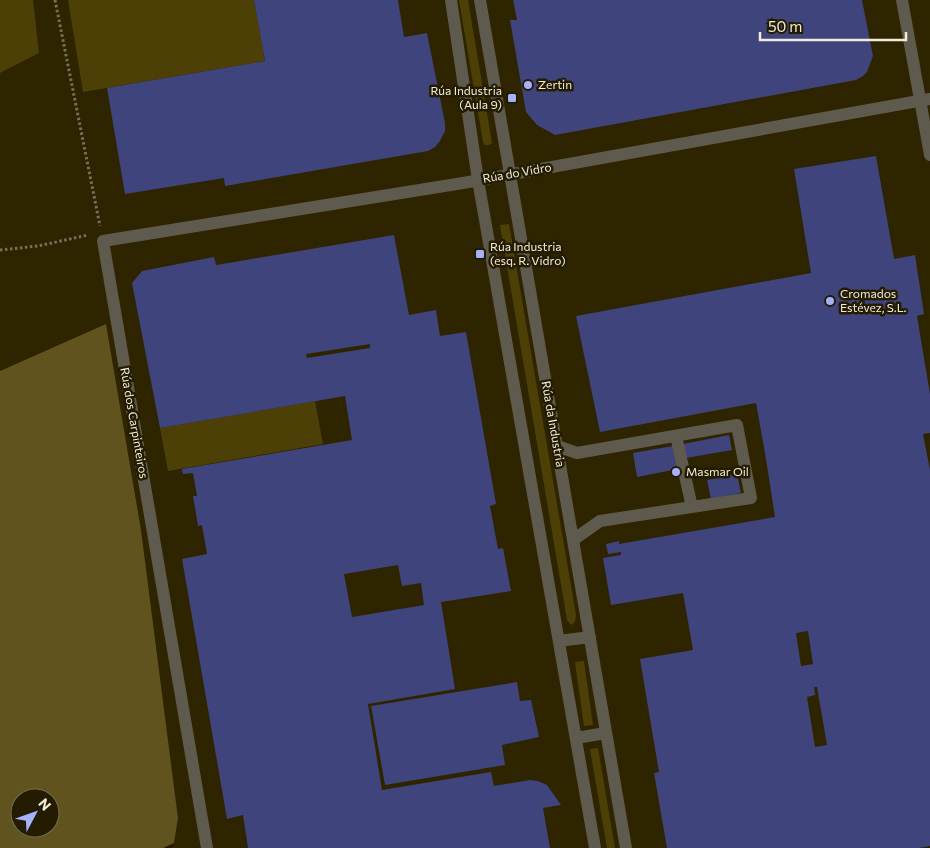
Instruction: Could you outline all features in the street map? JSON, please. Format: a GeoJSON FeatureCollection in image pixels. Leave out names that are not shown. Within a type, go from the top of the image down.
{"type":"FeatureCollection","features":[{"type":"Feature","properties":{"kind":"street"},"geometry":{"type":"LineString","coordinates":[[451,0],[478,180],[595,848]]}},
{"type":"Feature","properties":{"kind":"street","name":"Rúa da Industria"},"geometry":{"type":"LineString","coordinates":[[480,0],[626,848]]}},
{"type":"Feature","properties":{"kind":"street"},"geometry":{"type":"LineString","coordinates":[[902,0],[925,100],[930,155]]}},
{"type":"Feature","properties":{"kind":"street","name":"Rúa do Vidro"},"geometry":{"type":"LineString","coordinates":[[102,237],[478,180],[925,100]]}},
{"type":"Feature","properties":{"kind":"street","name":"Rúa dos Carpinteiros"},"geometry":{"type":"LineString","coordinates":[[102,237],[208,848]]}},
{"type":"Feature","properties":{"kind":"street"},"geometry":{"type":"LineString","coordinates":[[557,446],[578,453],[736,425],[751,498],[600,521],[573,540]]}},
{"type":"Feature","properties":{"kind":"street"},"geometry":{"type":"LineString","coordinates":[[676,436],[692,507]]}},
{"type":"Feature","properties":{"kind":"street"},"geometry":{"type":"LineString","coordinates":[[559,641],[590,637]]}},
{"type":"Feature","properties":{"kind":"street"},"geometry":{"type":"LineString","coordinates":[[576,738],[606,733]]}},
{"type":"Feature","properties":{"kind":"path"},"geometry":{"type":"LineString","coordinates":[[0,250],[102,237],[55,0]]}},
{"type":"Feature","properties":{"kind":"shaded area"},"geometry":{"type":"Polygon","coordinates":[[[0,0],[930,0],[930,848],[172,848],[178,818],[141,530],[106,324],[0,371],[0,0]]]}},
{"type":"Feature","properties":{"kind":"shaded area"},"geometry":{"type":"Polygon","coordinates":[[[0,0],[33,0],[39,53],[0,73],[0,0]]]}},
{"type":"Feature","properties":{"kind":"shaded area"},"geometry":{"type":"Polygon","coordinates":[[[68,0],[254,0],[265,61],[83,92],[68,0]]]}},
{"type":"Feature","properties":{"kind":"shaded area"},"geometry":{"type":"Polygon","coordinates":[[[459,0],[468,0],[492,143],[489,145],[485,145],[483,142],[459,0]]]}},
{"type":"Feature","properties":{"kind":"shaded area"},"geometry":{"type":"Polygon","coordinates":[[[509,224],[576,615],[575,622],[571,625],[567,620],[500,225],[509,224]]]}},
{"type":"Feature","properties":{"kind":"shaded area"},"geometry":{"type":"Polygon","coordinates":[[[106,324],[141,530],[178,818],[174,843],[163,848],[0,848],[0,371],[106,324]]]}},
{"type":"Feature","properties":{"kind":"shaded area"},"geometry":{"type":"Polygon","coordinates":[[[315,401],[323,444],[168,471],[160,428],[315,401]]]}},
{"type":"Feature","properties":{"kind":"shaded area"},"geometry":{"type":"Polygon","coordinates":[[[584,661],[593,725],[584,726],[575,662],[584,661]]]}},
{"type":"Feature","properties":{"kind":"shaded area"},"geometry":{"type":"Polygon","coordinates":[[[598,748],[615,848],[607,848],[590,749],[598,748]]]}},
{"type":"Feature","properties":{"kind":"building"},"geometry":{"type":"Polygon","coordinates":[[[254,0],[398,0],[404,37],[427,33],[445,123],[445,131],[440,141],[428,151],[225,186],[224,178],[125,194],[107,88],[265,61],[254,0]]]}},
{"type":"Feature","properties":{"kind":"building"},"geometry":{"type":"Polygon","coordinates":[[[513,0],[862,0],[873,56],[867,72],[856,80],[555,135],[537,125],[526,112],[510,20],[517,20],[513,0]]]}},
{"type":"Feature","properties":{"kind":"building"},"geometry":{"type":"Polygon","coordinates":[[[876,156],[894,259],[915,255],[924,314],[917,316],[930,394],[930,433],[923,434],[930,470],[930,846],[919,848],[667,848],[654,773],[659,772],[640,659],[693,650],[683,593],[611,605],[603,558],[621,555],[621,552],[608,554],[606,544],[619,541],[619,544],[775,517],[766,459],[756,403],[600,432],[576,316],[811,273],[794,169],[876,156]],[[808,631],[796,633],[801,666],[813,664],[808,631]],[[814,687],[815,695],[807,697],[815,747],[827,745],[817,687],[814,687]]]}},
{"type":"Feature","properties":{"kind":"building"},"geometry":{"type":"Polygon","coordinates":[[[394,235],[409,315],[436,310],[440,336],[466,332],[496,504],[490,506],[498,549],[503,548],[511,591],[441,602],[455,689],[368,704],[382,790],[491,772],[494,786],[530,780],[538,781],[547,785],[561,805],[543,808],[550,848],[248,848],[243,815],[227,819],[182,559],[207,554],[202,525],[198,526],[193,496],[197,496],[193,473],[183,474],[182,469],[352,440],[345,396],[160,428],[132,283],[142,271],[214,257],[216,265],[394,235]],[[370,344],[306,354],[307,358],[370,348],[370,344]],[[398,565],[344,574],[352,617],[424,605],[421,583],[402,586],[398,565]]]}},
{"type":"Feature","properties":{"kind":"building"},"geometry":{"type":"Polygon","coordinates":[[[729,435],[732,450],[686,458],[683,444],[729,435]]]}},
{"type":"Feature","properties":{"kind":"building"},"geometry":{"type":"Polygon","coordinates":[[[673,446],[678,469],[637,477],[633,453],[673,446]]]}},
{"type":"Feature","properties":{"kind":"building"},"geometry":{"type":"Polygon","coordinates":[[[737,474],[741,493],[711,499],[707,480],[737,474]]]}},
{"type":"Feature","properties":{"kind":"building"},"geometry":{"type":"Polygon","coordinates":[[[517,682],[520,701],[531,700],[539,737],[502,745],[505,765],[385,785],[371,706],[517,682]]]}},
{"type":"Feature","properties":{"kind":"place","name":"Zertin"},"geometry":{"type":"Point","coordinates":[528,85]}},
{"type":"Feature","properties":{"kind":"place","name":"Rúa Industria (Aula 9)"},"geometry":{"type":"Point","coordinates":[512,98]}},
{"type":"Feature","properties":{"kind":"place","name":"Rúa Industria (esq. R. Vidro)"},"geometry":{"type":"Point","coordinates":[480,254]}},
{"type":"Feature","properties":{"kind":"place","name":"Cromados Estévez, S.L."},"geometry":{"type":"Point","coordinates":[830,301]}},
{"type":"Feature","properties":{"kind":"place","name":"Masmar Oil"},"geometry":{"type":"Point","coordinates":[676,472]}}]}
